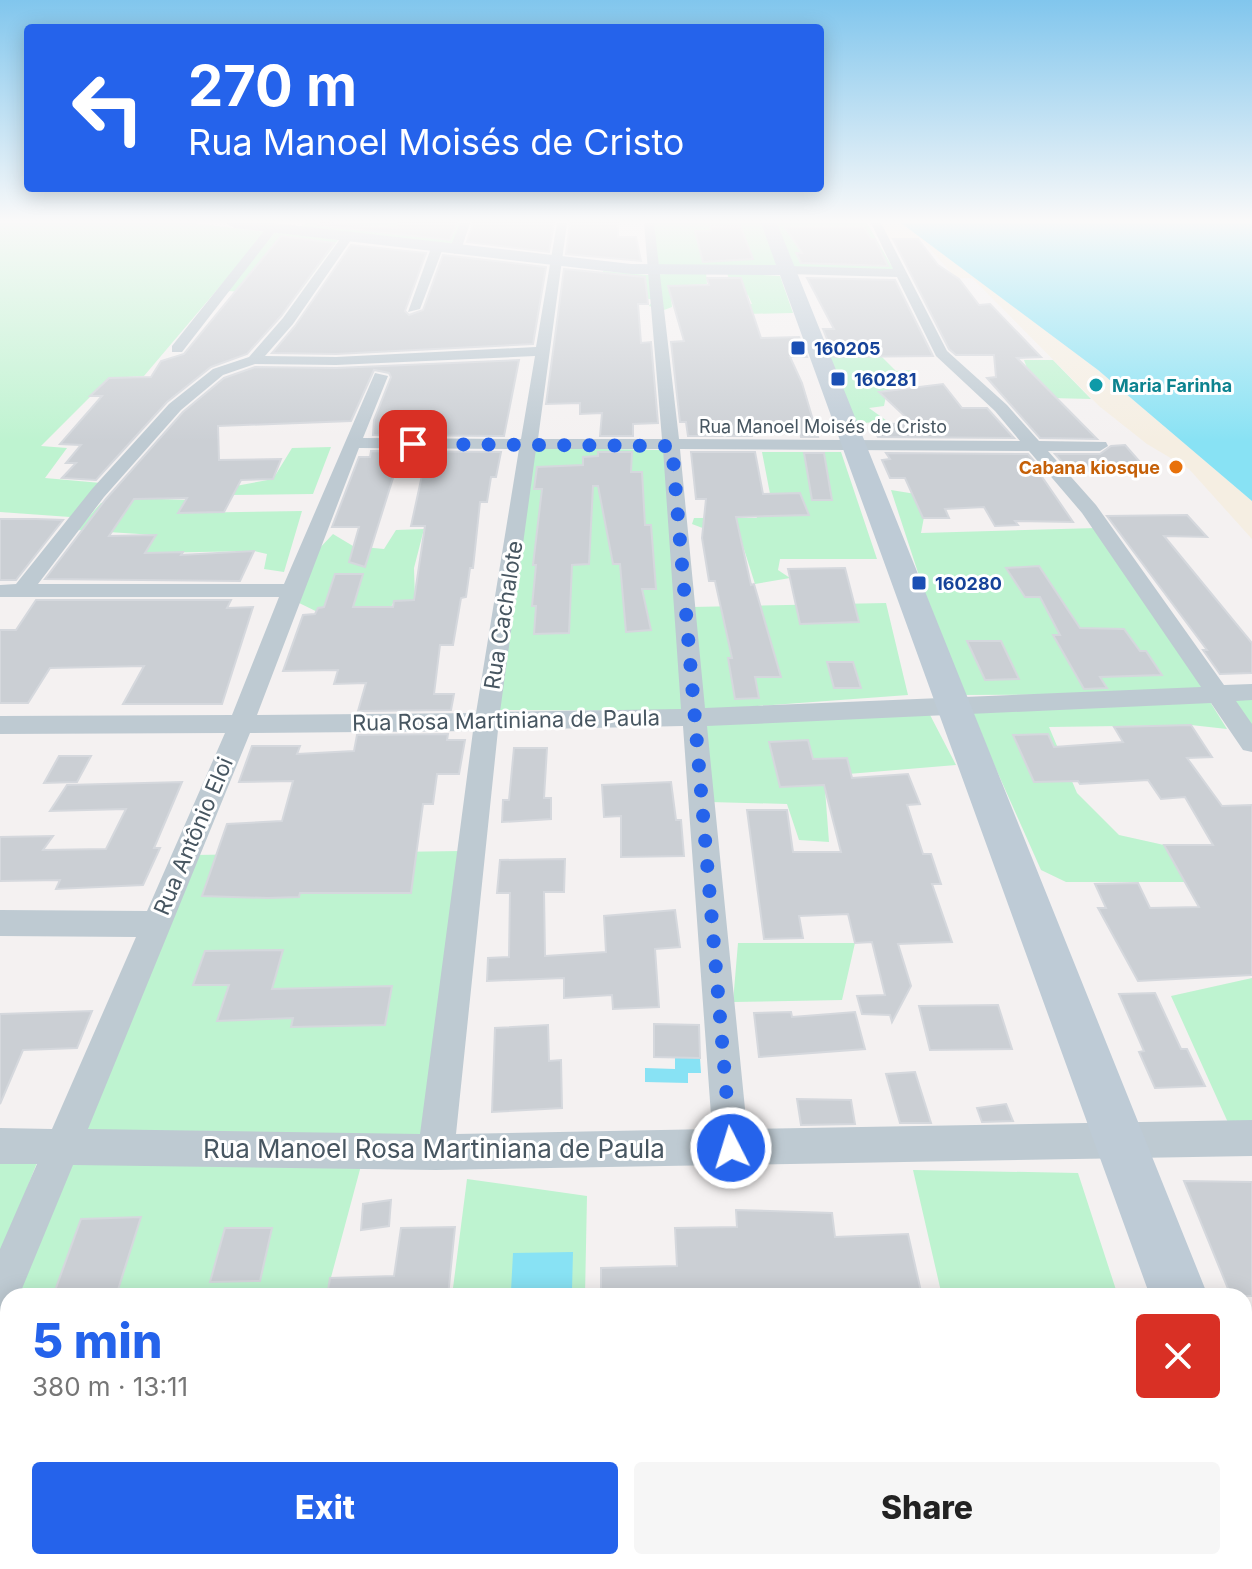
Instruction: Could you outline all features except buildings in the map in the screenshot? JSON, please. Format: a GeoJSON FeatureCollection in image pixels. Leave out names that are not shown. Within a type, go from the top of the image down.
{"type":"FeatureCollection","features":[{"type":"Feature","properties":{"kind":"main road"},"geometry":{"type":"LineString","coordinates":[[797,296],[953,711],[1176,1288]]}},
{"type":"Feature","properties":{"kind":"street"},"geometry":{"type":"LineString","coordinates":[[177,349],[225,296]]}},
{"type":"Feature","properties":{"kind":"street"},"geometry":{"type":"LineString","coordinates":[[254,360],[305,296]]}},
{"type":"Feature","properties":{"kind":"street"},"geometry":{"type":"LineString","coordinates":[[413,309],[420,296]]}},
{"type":"Feature","properties":{"kind":"street","name":"Rua Cachalote"},"geometry":{"type":"LineString","coordinates":[[436,1152],[487,720],[550,296]]}},
{"type":"Feature","properties":{"kind":"street"},"geometry":{"type":"LineString","coordinates":[[658,296],[731,1148]]}},
{"type":"Feature","properties":{"kind":"street"},"geometry":{"type":"LineString","coordinates":[[912,296],[941,353],[1036,446],[1089,509],[1221,694],[1252,743]]}},
{"type":"Feature","properties":{"kind":"street"},"geometry":{"type":"LineString","coordinates":[[22,591],[98,493],[175,407],[218,372],[254,360],[336,361],[542,351]]}},
{"type":"Feature","properties":{"kind":"street","name":"Rua Antônio Eloi"},"geometry":{"type":"LineString","coordinates":[[3,1288],[61,1144],[241,724],[380,376]]}},
{"type":"Feature","properties":{"kind":"street","name":"Rua Manoel Moisés de Cristo"},"geometry":{"type":"LineString","coordinates":[[354,443],[1100,446]]}},
{"type":"Feature","properties":{"kind":"street"},"geometry":{"type":"LineString","coordinates":[[0,591],[292,590]]}},
{"type":"Feature","properties":{"kind":"street","name":"Rua Rosa Martiniana de Paula"},"geometry":{"type":"LineString","coordinates":[[0,725],[241,724],[953,711],[1252,692]]}},
{"type":"Feature","properties":{"kind":"street"},"geometry":{"type":"LineString","coordinates":[[0,923],[156,924]]}},
{"type":"Feature","properties":{"kind":"street","name":"Rua Manoel Rosa Martiniana de Paula"},"geometry":{"type":"LineString","coordinates":[[0,1146],[61,1144],[436,1152],[1252,1138]]}},
{"type":"Feature","properties":{"kind":"green space"},"geometry":{"type":"Polygon","coordinates":[[[0,296],[212,296],[144,376],[109,378],[41,446],[67,448],[45,478],[101,483],[70,517],[0,512],[0,296]]]}},
{"type":"Feature","properties":{"kind":"green space"},"geometry":{"type":"Polygon","coordinates":[[[612,296],[671,296],[672,307],[664,310],[649,306],[654,299],[615,300],[612,296]]]}},
{"type":"Feature","properties":{"kind":"green space"},"geometry":{"type":"Polygon","coordinates":[[[749,296],[787,296],[793,313],[745,314],[740,305],[752,304],[749,296]]]}},
{"type":"Feature","properties":{"kind":"green space"},"geometry":{"type":"Polygon","coordinates":[[[825,356],[881,356],[896,371],[913,370],[918,382],[879,392],[886,396],[884,406],[869,408],[887,421],[852,424],[825,356]]]}},
{"type":"Feature","properties":{"kind":"green space"},"geometry":{"type":"Polygon","coordinates":[[[1024,360],[1053,360],[1091,399],[1051,398],[1030,376],[1024,360]]]}},
{"type":"Feature","properties":{"kind":"green space"},"geometry":{"type":"Polygon","coordinates":[[[331,447],[313,494],[225,495],[230,487],[273,479],[292,448],[331,447]]]}},
{"type":"Feature","properties":{"kind":"green space"},"geometry":{"type":"Polygon","coordinates":[[[535,448],[664,450],[685,711],[498,710],[535,448]]]}},
{"type":"Feature","properties":{"kind":"green space"},"geometry":{"type":"Polygon","coordinates":[[[762,452],[841,452],[877,559],[780,559],[778,570],[790,578],[755,584],[742,543],[692,524],[694,518],[757,518],[749,498],[771,499],[762,452]]]}},
{"type":"Feature","properties":{"kind":"green space"},"geometry":{"type":"Polygon","coordinates":[[[891,490],[928,496],[921,533],[1097,528],[1200,682],[1252,693],[1252,747],[1220,694],[958,695],[891,490]]]}},
{"type":"Feature","properties":{"kind":"green space"},"geometry":{"type":"Polygon","coordinates":[[[137,498],[186,500],[179,513],[302,511],[284,572],[264,569],[267,554],[254,551],[145,553],[155,535],[77,530],[101,503],[137,498]]]}},
{"type":"Feature","properties":{"kind":"green space"},"geometry":{"type":"Polygon","coordinates":[[[424,529],[414,568],[415,600],[394,601],[375,640],[295,601],[315,553],[333,534],[353,546],[384,549],[396,530],[424,529]]]}},
{"type":"Feature","properties":{"kind":"green space"},"geometry":{"type":"Polygon","coordinates":[[[886,603],[908,695],[703,710],[692,607],[886,603]]]}},
{"type":"Feature","properties":{"kind":"green space"},"geometry":{"type":"Polygon","coordinates":[[[1207,697],[1227,729],[1191,725],[1049,727],[1077,793],[1119,835],[1164,845],[1185,882],[1066,882],[1041,870],[968,706],[1207,697]]]}},
{"type":"Feature","properties":{"kind":"green space"},"geometry":{"type":"Polygon","coordinates":[[[929,713],[956,765],[824,776],[829,842],[799,840],[787,804],[710,802],[704,725],[929,713]]]}},
{"type":"Feature","properties":{"kind":"green space"},"geometry":{"type":"Polygon","coordinates":[[[461,851],[425,1144],[73,1135],[195,855],[461,851]]]}},
{"type":"Feature","properties":{"kind":"green space"},"geometry":{"type":"Polygon","coordinates":[[[738,943],[855,943],[842,1000],[733,1002],[738,943]]]}},
{"type":"Feature","properties":{"kind":"green space"},"geometry":{"type":"Polygon","coordinates":[[[1252,978],[1252,1127],[1230,1127],[1171,996],[1252,978]]]}},
{"type":"Feature","properties":{"kind":"green space"},"geometry":{"type":"Polygon","coordinates":[[[40,1155],[0,1257],[0,1156],[40,1155]]]}},
{"type":"Feature","properties":{"kind":"green space"},"geometry":{"type":"Polygon","coordinates":[[[64,1162],[362,1162],[328,1288],[14,1288],[64,1162]]]}},
{"type":"Feature","properties":{"kind":"green space"},"geometry":{"type":"Polygon","coordinates":[[[913,1170],[1078,1173],[1115,1288],[940,1288],[913,1170]]]}},
{"type":"Feature","properties":{"kind":"green space"},"geometry":{"type":"Polygon","coordinates":[[[467,1179],[587,1196],[585,1288],[453,1288],[467,1179]]]}},
{"type":"Feature","properties":{"kind":"sand","name":"Maria Farinha"},"geometry":{"type":"Polygon","coordinates":[[[990,296],[999,296],[1098,370],[1252,501],[1252,539],[1189,469],[1147,444],[1099,406],[990,296]]]}},
{"type":"Feature","properties":{"kind":"water"},"geometry":{"type":"Polygon","coordinates":[[[999,296],[1252,296],[1252,501],[1098,370],[999,296]]]}},
{"type":"Feature","properties":{"kind":"water"},"geometry":{"type":"Polygon","coordinates":[[[675,1058],[700,1058],[701,1073],[688,1073],[688,1083],[645,1082],[645,1068],[675,1069],[675,1058]]]}},
{"type":"Feature","properties":{"kind":"water"},"geometry":{"type":"Polygon","coordinates":[[[573,1252],[572,1288],[511,1288],[513,1253],[573,1252]]]}},
{"type":"Feature","properties":{"kind":"place","name":"160205"},"geometry":{"type":"Point","coordinates":[798,348]}},
{"type":"Feature","properties":{"kind":"place","name":"160281"},"geometry":{"type":"Point","coordinates":[838,379]}},
{"type":"Feature","properties":{"kind":"place","name":"Maria Farinha"},"geometry":{"type":"Point","coordinates":[1096,385]}},
{"type":"Feature","properties":{"kind":"place","name":"Cabana kiosque"},"geometry":{"type":"Point","coordinates":[1176,467]}},
{"type":"Feature","properties":{"kind":"place","name":"160280"},"geometry":{"type":"Point","coordinates":[919,583]}},
{"type":"Feature","properties":{"kind":"route"},"geometry":{"type":"LineString","coordinates":[[413,444],[672,446],[731,1148]]}}]}
